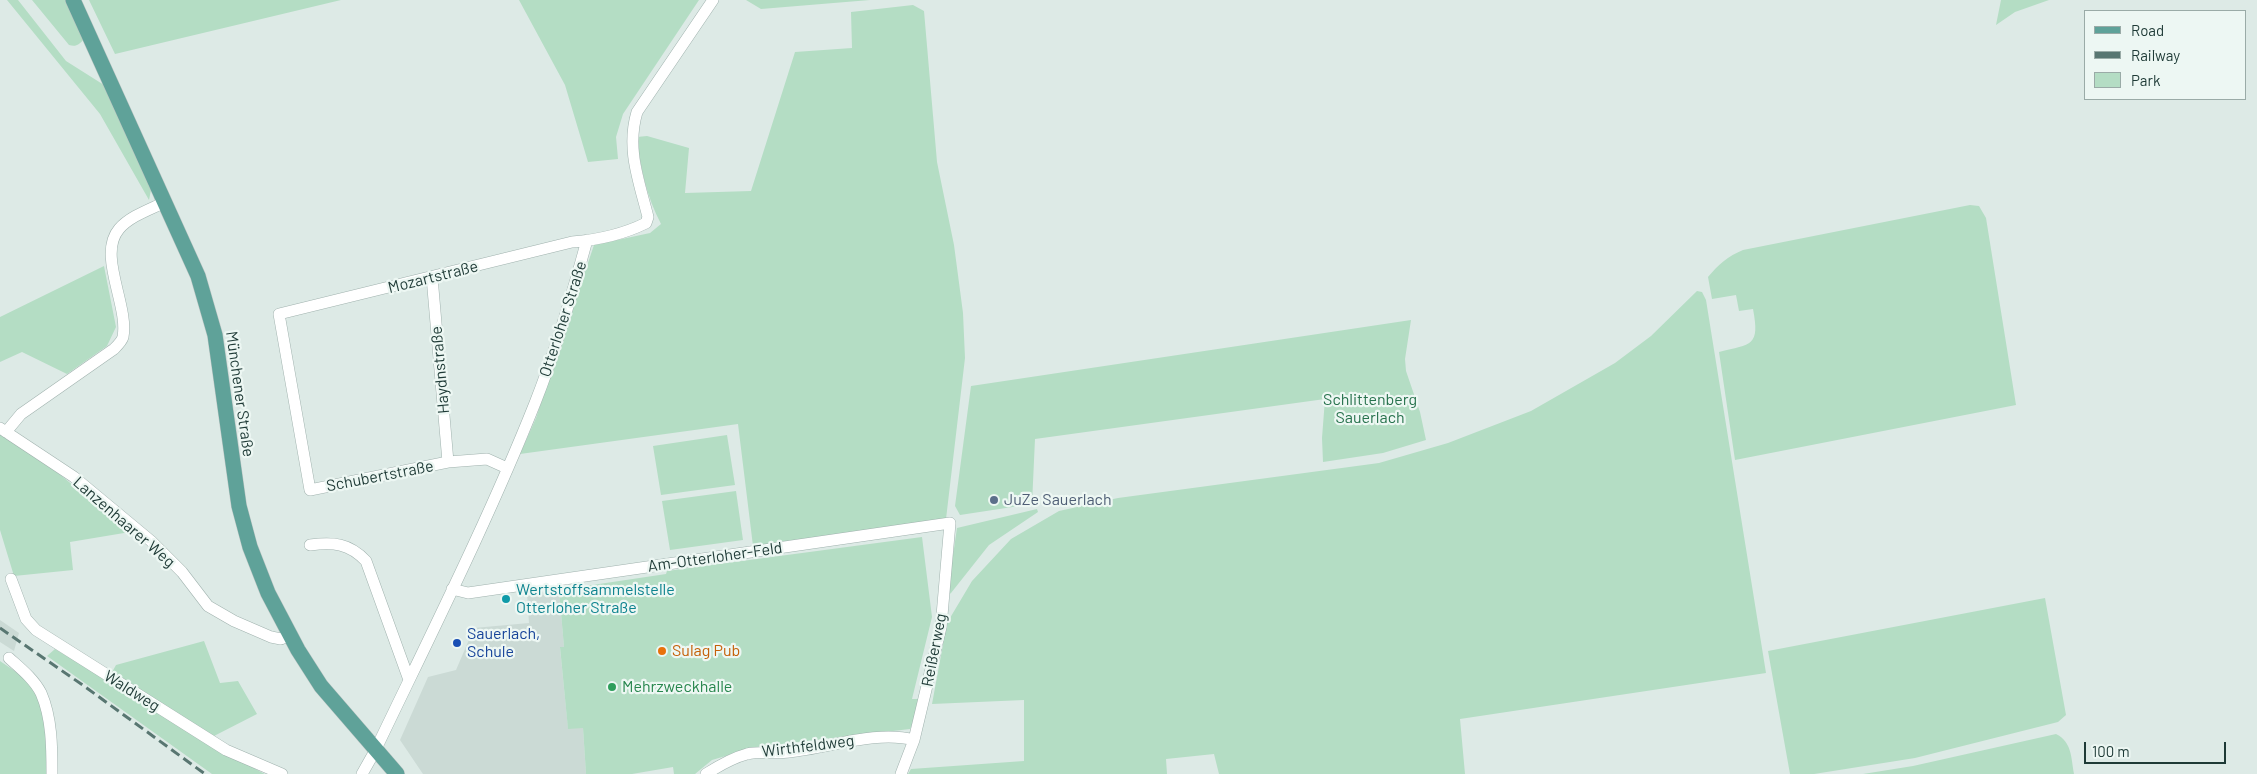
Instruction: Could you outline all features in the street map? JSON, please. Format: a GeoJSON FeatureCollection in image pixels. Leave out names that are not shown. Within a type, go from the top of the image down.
{"type":"FeatureCollection","features":[{"type":"Feature","properties":{"kind":"main road","name":"Münchener Straße"},"geometry":{"type":"LineString","coordinates":[[72,0],[198,276],[212,323],[238,496],[250,547],[268,593],[290,635],[321,686],[397,774]]}},
{"type":"Feature","properties":{"kind":"street","name":"Otterloher Straße"},"geometry":{"type":"LineString","coordinates":[[362,774],[376,751],[452,589],[535,403],[561,330],[587,240],[635,229],[646,224],[648,217],[632,148],[632,129],[637,112],[670,60],[713,0]]}},
{"type":"Feature","properties":{"kind":"street","name":"Lanzenhaarer Weg"},"geometry":{"type":"LineString","coordinates":[[165,202],[120,227],[112,239],[114,271],[123,321],[123,339],[114,349],[21,414],[3,430],[74,477],[151,541],[182,572],[208,606],[234,621],[271,637],[281,639],[290,635]]}},
{"type":"Feature","properties":{"kind":"street","name":"Mozartstraße"},"geometry":{"type":"LineString","coordinates":[[279,314],[572,242],[587,240]]}},
{"type":"Feature","properties":{"kind":"street","name":"Haydnstraße"},"geometry":{"type":"LineString","coordinates":[[432,277],[448,462]]}},
{"type":"Feature","properties":{"kind":"street","name":"Schubertstraße"},"geometry":{"type":"LineString","coordinates":[[279,314],[310,490],[448,462],[487,459],[507,468]]}},
{"type":"Feature","properties":{"kind":"street","name":"Am-Otterloher-Feld"},"geometry":{"type":"LineString","coordinates":[[452,589],[468,593],[950,522]]}},
{"type":"Feature","properties":{"kind":"street","name":"Reißerweg"},"geometry":{"type":"LineString","coordinates":[[900,774],[914,740],[941,627],[950,522]]}},
{"type":"Feature","properties":{"kind":"street"},"geometry":{"type":"LineString","coordinates":[[310,545],[330,543],[356,549],[366,561],[409,680]]}},
{"type":"Feature","properties":{"kind":"street","name":"Waldweg"},"geometry":{"type":"LineString","coordinates":[[11,580],[26,619],[36,630],[226,750],[282,774]]}},
{"type":"Feature","properties":{"kind":"street"},"geometry":{"type":"LineString","coordinates":[[9,658],[26,673],[40,692],[46,709],[52,746],[52,774]]}},
{"type":"Feature","properties":{"kind":"street","name":"Wirthfeldweg"},"geometry":{"type":"LineString","coordinates":[[706,774],[724,762],[749,754],[830,747],[865,739],[898,736],[914,740]]}},
{"type":"Feature","properties":{"kind":"shaded area"},"geometry":{"type":"Polygon","coordinates":[[[559,590],[564,647],[560,648],[568,728],[583,728],[586,774],[423,774],[400,740],[428,677],[456,670],[474,628],[529,623],[527,594],[559,590]]]}},
{"type":"Feature","properties":{"kind":"shaded area"},"geometry":{"type":"Polygon","coordinates":[[[0,620],[19,633],[14,651],[0,642],[0,620]]]}},
{"type":"Feature","properties":{"kind":"green space"},"geometry":{"type":"Polygon","coordinates":[[[7,0],[18,0],[66,61],[104,85],[151,190],[149,200],[100,114],[7,0]]]}},
{"type":"Feature","properties":{"kind":"green space"},"geometry":{"type":"Polygon","coordinates":[[[32,0],[65,0],[84,39],[81,43],[74,46],[69,45],[32,0]]]}},
{"type":"Feature","properties":{"kind":"green space"},"geometry":{"type":"Polygon","coordinates":[[[89,0],[341,0],[115,54],[89,0]]]}},
{"type":"Feature","properties":{"kind":"green space"},"geometry":{"type":"Polygon","coordinates":[[[519,0],[699,0],[623,114],[616,137],[618,159],[588,162],[565,85],[519,0]]]}},
{"type":"Feature","properties":{"kind":"green space"},"geometry":{"type":"Polygon","coordinates":[[[746,0],[870,0],[761,9],[746,0]]]}},
{"type":"Feature","properties":{"kind":"green space"},"geometry":{"type":"Polygon","coordinates":[[[2001,0],[2049,0],[2015,12],[1996,25],[2001,0]]]}},
{"type":"Feature","properties":{"kind":"green space"},"geometry":{"type":"Polygon","coordinates":[[[913,5],[924,11],[937,162],[954,245],[963,313],[965,358],[946,519],[753,546],[738,424],[520,454],[536,418],[594,245],[650,233],[661,224],[645,182],[637,137],[647,136],[689,148],[685,193],[751,191],[795,52],[852,48],[851,12],[913,5]]]}},
{"type":"Feature","properties":{"kind":"green space"},"geometry":{"type":"Polygon","coordinates":[[[1970,205],[1979,206],[1986,218],[2016,405],[1735,460],[1719,352],[1746,345],[1751,341],[1754,337],[1755,321],[1753,309],[1739,311],[1736,295],[1712,299],[1708,277],[1728,258],[1743,250],[1970,205]]]}},
{"type":"Feature","properties":{"kind":"green space"},"geometry":{"type":"Polygon","coordinates":[[[104,266],[116,327],[107,346],[67,374],[22,352],[0,362],[0,317],[104,266]]]}},
{"type":"Feature","properties":{"kind":"green space"},"geometry":{"type":"Polygon","coordinates":[[[1697,291],[1702,292],[1706,300],[1766,673],[1460,719],[1465,774],[1219,774],[1214,754],[1166,759],[1167,774],[908,774],[911,769],[1024,761],[1024,700],[932,704],[947,623],[972,581],[1011,539],[1059,511],[1118,498],[1379,463],[1448,443],[1531,411],[1615,363],[1651,336],[1697,291]]]}},
{"type":"Feature","properties":{"kind":"green space","name":"Schlittenberg Sauerlach"},"geometry":{"type":"Polygon","coordinates":[[[1411,320],[1405,359],[1406,371],[1420,412],[1426,440],[1383,453],[1323,462],[1322,438],[1325,399],[1035,439],[1032,504],[960,515],[955,506],[971,386],[1411,320]]]}},
{"type":"Feature","properties":{"kind":"green space"},"geometry":{"type":"Polygon","coordinates":[[[0,431],[41,459],[130,532],[70,542],[73,570],[14,576],[0,530],[0,431]]]}},
{"type":"Feature","properties":{"kind":"green space"},"geometry":{"type":"Polygon","coordinates":[[[727,435],[735,485],[661,495],[653,446],[727,435]]]}},
{"type":"Feature","properties":{"kind":"green space"},"geometry":{"type":"Polygon","coordinates":[[[736,491],[743,540],[670,550],[662,501],[736,491]]]}},
{"type":"Feature","properties":{"kind":"green space"},"geometry":{"type":"Polygon","coordinates":[[[1037,509],[1038,512],[989,545],[947,596],[957,528],[1037,509]]]}},
{"type":"Feature","properties":{"kind":"green space"},"geometry":{"type":"Polygon","coordinates":[[[922,537],[932,617],[912,699],[920,699],[917,713],[910,729],[756,747],[712,760],[695,774],[674,774],[673,767],[632,774],[586,774],[583,728],[568,729],[560,647],[564,647],[559,590],[666,574],[667,571],[922,537]]]}},
{"type":"Feature","properties":{"kind":"green space"},"geometry":{"type":"Polygon","coordinates":[[[2045,598],[2066,715],[2058,722],[1915,758],[1814,774],[1790,774],[1768,651],[2045,598]]]}},
{"type":"Feature","properties":{"kind":"green space"},"geometry":{"type":"Polygon","coordinates":[[[204,641],[220,683],[238,681],[257,714],[214,736],[111,674],[116,665],[204,641]]]}},
{"type":"Feature","properties":{"kind":"green space"},"geometry":{"type":"Polygon","coordinates":[[[55,649],[265,774],[212,774],[47,656],[55,649]]]}},
{"type":"Feature","properties":{"kind":"green space"},"geometry":{"type":"Polygon","coordinates":[[[0,661],[27,681],[39,698],[45,719],[48,774],[0,774],[0,661]]]}},
{"type":"Feature","properties":{"kind":"green space"},"geometry":{"type":"Polygon","coordinates":[[[2056,734],[2068,746],[2074,774],[1863,774],[1913,766],[2056,734]]]}},
{"type":"Feature","properties":{"kind":"railway"},"geometry":{"type":"LineString","coordinates":[[0,628],[205,774]]}},
{"type":"Feature","properties":{"kind":"place","name":"JuZe Sauerlach"},"geometry":{"type":"Point","coordinates":[994,500]}},
{"type":"Feature","properties":{"kind":"place","name":"Wertstoffsammelstelle Otterloher Straße"},"geometry":{"type":"Point","coordinates":[506,599]}},
{"type":"Feature","properties":{"kind":"place","name":"Sauerlach, Schule"},"geometry":{"type":"Point","coordinates":[457,643]}},
{"type":"Feature","properties":{"kind":"place","name":"Sulag Pub"},"geometry":{"type":"Point","coordinates":[662,651]}},
{"type":"Feature","properties":{"kind":"place","name":"Mehrzweckhalle"},"geometry":{"type":"Point","coordinates":[612,687]}}]}
